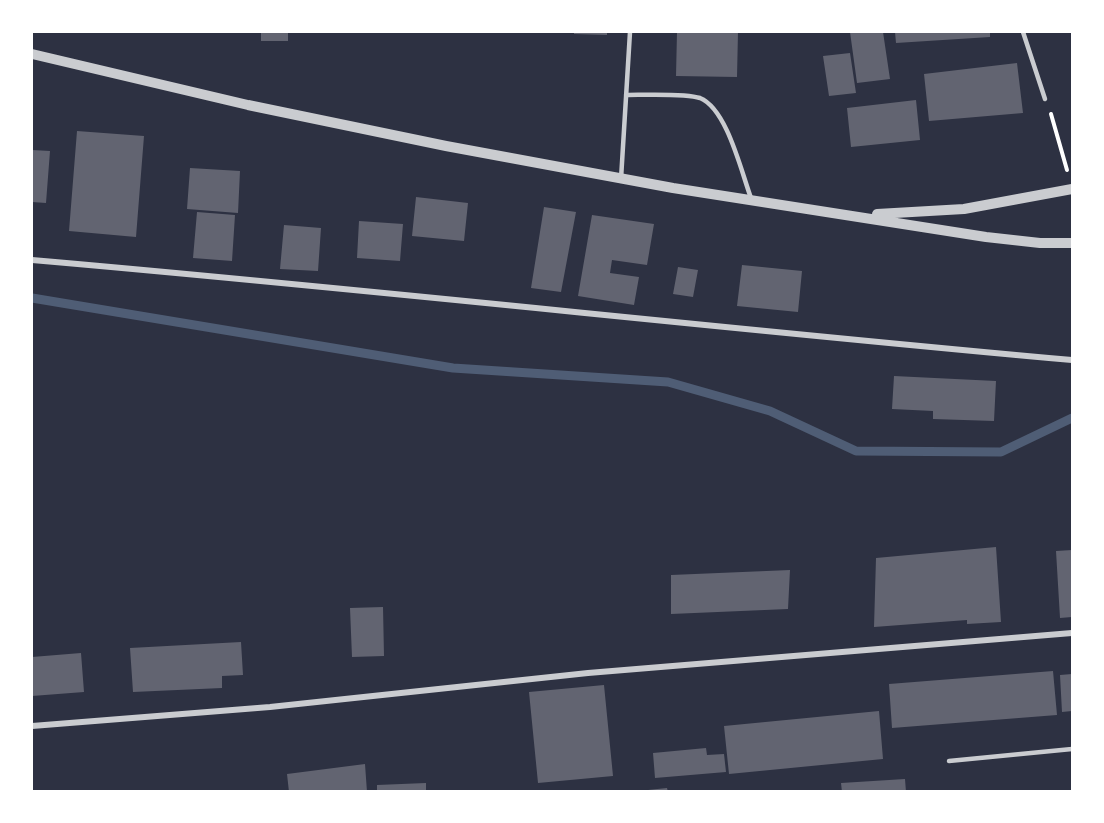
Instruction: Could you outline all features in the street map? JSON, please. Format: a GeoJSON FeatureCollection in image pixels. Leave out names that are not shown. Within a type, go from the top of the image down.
{"type":"FeatureCollection","features":[{"type":"Feature","properties":{"kind":"street"},"geometry":{"type":"LineString","coordinates":[[32,54],[248,105],[621,179],[986,237],[1040,243],[1072,243]]}},
{"type":"Feature","properties":{"kind":"street"},"geometry":{"type":"LineString","coordinates":[[855,215],[964,209],[1071,184]]}},
{"type":"Feature","properties":{"kind":"street"},"geometry":{"type":"LineString","coordinates":[[32,261],[246,278],[826,338],[1072,360]]}},
{"type":"Feature","properties":{"kind":"street"},"geometry":{"type":"LineString","coordinates":[[32,726],[270,707],[588,673],[1072,633]]}},
{"type":"Feature","properties":{"kind":"lane"},"geometry":{"type":"LineString","coordinates":[[621,179],[630,32]]}},
{"type":"Feature","properties":{"kind":"lane"},"geometry":{"type":"LineString","coordinates":[[1023,32],[1045,99]]}},
{"type":"Feature","properties":{"kind":"lane"},"geometry":{"type":"LineString","coordinates":[[626,95],[698,97],[714,106],[721,118],[751,200]]}},
{"type":"Feature","properties":{"kind":"lane"},"geometry":{"type":"LineString","coordinates":[[949,760],[1072,749]]}},
{"type":"Feature","properties":{"kind":"path"},"geometry":{"type":"LineString","coordinates":[[1055,125],[1071,184]]}},
{"type":"Feature","properties":{"kind":"building"},"geometry":{"type":"Polygon","coordinates":[[[261,32],[288,32],[288,41],[261,41],[261,32]]]}},
{"type":"Feature","properties":{"kind":"building"},"geometry":{"type":"Polygon","coordinates":[[[574,32],[607,32],[607,35],[574,34],[574,32]]]}},
{"type":"Feature","properties":{"kind":"building"},"geometry":{"type":"Polygon","coordinates":[[[677,32],[738,32],[737,77],[676,76],[677,32]]]}},
{"type":"Feature","properties":{"kind":"building"},"geometry":{"type":"Polygon","coordinates":[[[850,32],[883,32],[890,79],[857,83],[850,32]]]}},
{"type":"Feature","properties":{"kind":"building"},"geometry":{"type":"Polygon","coordinates":[[[895,32],[990,32],[990,37],[896,43],[895,32]]]}},
{"type":"Feature","properties":{"kind":"building"},"geometry":{"type":"Polygon","coordinates":[[[850,53],[856,93],[829,96],[823,56],[850,53]]]}},
{"type":"Feature","properties":{"kind":"building"},"geometry":{"type":"Polygon","coordinates":[[[1017,63],[1023,113],[929,121],[924,74],[1017,63]]]}},
{"type":"Feature","properties":{"kind":"building"},"geometry":{"type":"Polygon","coordinates":[[[916,100],[920,140],[851,147],[847,108],[916,100]]]}},
{"type":"Feature","properties":{"kind":"building"},"geometry":{"type":"Polygon","coordinates":[[[77,131],[144,136],[136,237],[69,231],[77,131]]]}},
{"type":"Feature","properties":{"kind":"building"},"geometry":{"type":"Polygon","coordinates":[[[32,150],[50,151],[46,203],[32,202],[32,150]]]}},
{"type":"Feature","properties":{"kind":"building"},"geometry":{"type":"Polygon","coordinates":[[[190,168],[240,171],[238,213],[187,209],[190,168]]]}},
{"type":"Feature","properties":{"kind":"building"},"geometry":{"type":"Polygon","coordinates":[[[416,197],[468,203],[464,241],[412,236],[416,197]]]}},
{"type":"Feature","properties":{"kind":"building"},"geometry":{"type":"Polygon","coordinates":[[[544,207],[576,212],[561,292],[531,288],[544,207]]]}},
{"type":"Feature","properties":{"kind":"building"},"geometry":{"type":"Polygon","coordinates":[[[197,212],[235,215],[232,261],[193,258],[197,212]]]}},
{"type":"Feature","properties":{"kind":"building"},"geometry":{"type":"Polygon","coordinates":[[[592,215],[654,224],[647,265],[612,260],[610,273],[639,277],[634,305],[578,296],[592,215]]]}},
{"type":"Feature","properties":{"kind":"building"},"geometry":{"type":"Polygon","coordinates":[[[359,221],[403,224],[400,261],[357,258],[359,221]]]}},
{"type":"Feature","properties":{"kind":"building"},"geometry":{"type":"Polygon","coordinates":[[[284,225],[321,228],[318,271],[280,269],[284,225]]]}},
{"type":"Feature","properties":{"kind":"building"},"geometry":{"type":"Polygon","coordinates":[[[742,265],[802,271],[798,312],[737,306],[742,265]]]}},
{"type":"Feature","properties":{"kind":"building"},"geometry":{"type":"Polygon","coordinates":[[[678,267],[698,270],[693,297],[673,294],[678,267]]]}},
{"type":"Feature","properties":{"kind":"building"},"geometry":{"type":"Polygon","coordinates":[[[894,376],[996,381],[994,421],[933,419],[933,411],[892,409],[894,376]]]}},
{"type":"Feature","properties":{"kind":"building"},"geometry":{"type":"Polygon","coordinates":[[[996,547],[1001,622],[967,624],[967,620],[874,627],[876,558],[996,547]]]}},
{"type":"Feature","properties":{"kind":"building"},"geometry":{"type":"Polygon","coordinates":[[[1072,550],[1072,617],[1060,618],[1056,551],[1072,550]]]}},
{"type":"Feature","properties":{"kind":"building"},"geometry":{"type":"Polygon","coordinates":[[[790,570],[788,609],[671,614],[671,575],[790,570]]]}},
{"type":"Feature","properties":{"kind":"building"},"geometry":{"type":"Polygon","coordinates":[[[383,607],[384,656],[352,657],[350,608],[383,607]]]}},
{"type":"Feature","properties":{"kind":"building"},"geometry":{"type":"Polygon","coordinates":[[[241,642],[243,675],[222,676],[222,688],[133,692],[130,648],[241,642]]]}},
{"type":"Feature","properties":{"kind":"building"},"geometry":{"type":"Polygon","coordinates":[[[81,653],[84,692],[32,696],[32,657],[81,653]]]}},
{"type":"Feature","properties":{"kind":"building"},"geometry":{"type":"Polygon","coordinates":[[[1053,671],[1057,715],[892,728],[889,684],[1053,671]]]}},
{"type":"Feature","properties":{"kind":"building"},"geometry":{"type":"Polygon","coordinates":[[[1072,674],[1072,711],[1062,712],[1060,675],[1072,674]]]}},
{"type":"Feature","properties":{"kind":"building"},"geometry":{"type":"Polygon","coordinates":[[[604,685],[613,776],[538,783],[529,692],[604,685]]]}},
{"type":"Feature","properties":{"kind":"building"},"geometry":{"type":"Polygon","coordinates":[[[879,711],[883,759],[729,774],[724,726],[879,711]]]}},
{"type":"Feature","properties":{"kind":"building"},"geometry":{"type":"Polygon","coordinates":[[[706,748],[707,755],[724,754],[726,772],[655,778],[653,753],[706,748]]]}},
{"type":"Feature","properties":{"kind":"building"},"geometry":{"type":"Polygon","coordinates":[[[365,764],[367,792],[289,792],[287,774],[365,764]]]}},
{"type":"Feature","properties":{"kind":"building"},"geometry":{"type":"Polygon","coordinates":[[[905,779],[906,792],[842,792],[841,783],[905,779]]]}},
{"type":"Feature","properties":{"kind":"building"},"geometry":{"type":"Polygon","coordinates":[[[426,783],[426,792],[377,792],[377,785],[426,783]]]}},
{"type":"Feature","properties":{"kind":"building"},"geometry":{"type":"Polygon","coordinates":[[[667,788],[668,792],[648,792],[648,790],[667,788]]]}},
{"type":"Feature","properties":{"kind":"waterway"},"geometry":{"type":"LineString","coordinates":[[32,298],[453,368],[668,382],[770,411],[856,451],[1001,452],[1072,418]]}}]}
